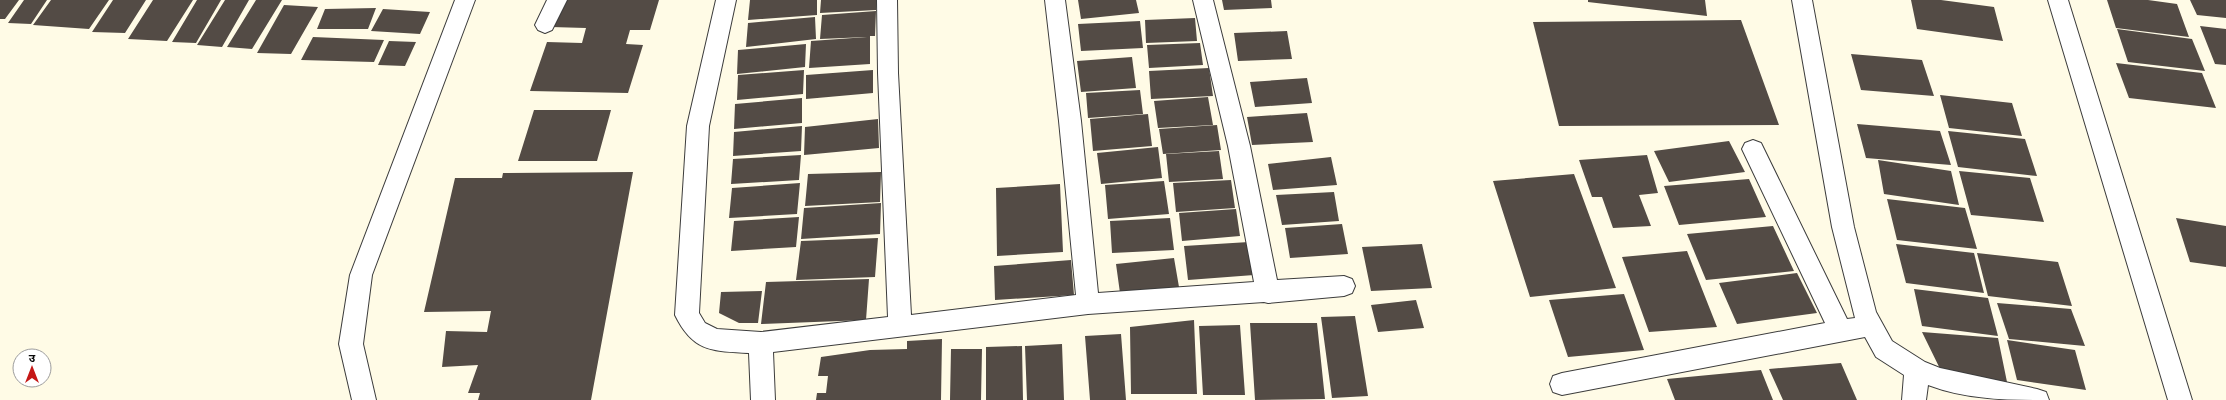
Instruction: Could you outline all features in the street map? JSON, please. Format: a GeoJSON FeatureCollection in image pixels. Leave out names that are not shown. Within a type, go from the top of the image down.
{"type":"FeatureCollection","features":[{"type":"Feature","properties":{"kind":"street"},"geometry":{"type":"LineString","coordinates":[[364,400],[351,344],[361,275],[465,0]]}},
{"type":"Feature","properties":{"kind":"street"},"geometry":{"type":"LineString","coordinates":[[545,25],[557,0]]}},
{"type":"Feature","properties":{"kind":"street"},"geometry":{"type":"LineString","coordinates":[[726,0],[698,126],[687,315],[697,331],[714,340],[761,343],[1088,304],[1268,293],[1344,286]]}},
{"type":"Feature","properties":{"kind":"street"},"geometry":{"type":"LineString","coordinates":[[887,0],[888,73],[900,327]]}},
{"type":"Feature","properties":{"kind":"street"},"geometry":{"type":"LineString","coordinates":[[1055,0],[1070,121],[1088,304]]}},
{"type":"Feature","properties":{"kind":"street"},"geometry":{"type":"LineString","coordinates":[[1203,0],[1239,146],[1268,293]]}},
{"type":"Feature","properties":{"kind":"street"},"geometry":{"type":"LineString","coordinates":[[1802,0],[1843,227],[1865,315],[1884,349],[1918,370],[1940,379],[2037,400]]}},
{"type":"Feature","properties":{"kind":"street"},"geometry":{"type":"LineString","coordinates":[[2058,0],[2180,400]]}},
{"type":"Feature","properties":{"kind":"street"},"geometry":{"type":"LineString","coordinates":[[1754,149],[1841,331]]}},
{"type":"Feature","properties":{"kind":"street"},"geometry":{"type":"LineString","coordinates":[[1562,384],[1871,325]]}},
{"type":"Feature","properties":{"kind":"street"},"geometry":{"type":"LineString","coordinates":[[761,343],[763,400]]}},
{"type":"Feature","properties":{"kind":"street"},"geometry":{"type":"LineString","coordinates":[[1914,400],[1918,370]]}},
{"type":"Feature","properties":{"kind":"building"},"geometry":{"type":"Polygon","coordinates":[[[0,0],[19,0],[5,19],[0,19],[0,0]]]}},
{"type":"Feature","properties":{"kind":"building"},"geometry":{"type":"Polygon","coordinates":[[[24,0],[47,0],[31,24],[8,23],[24,0]]]}},
{"type":"Feature","properties":{"kind":"building"},"geometry":{"type":"Polygon","coordinates":[[[51,0],[109,0],[89,29],[33,25],[51,0]]]}},
{"type":"Feature","properties":{"kind":"building"},"geometry":{"type":"Polygon","coordinates":[[[113,0],[146,0],[125,33],[92,32],[113,0]]]}},
{"type":"Feature","properties":{"kind":"building"},"geometry":{"type":"Polygon","coordinates":[[[153,0],[193,0],[167,41],[128,39],[153,0]]]}},
{"type":"Feature","properties":{"kind":"building"},"geometry":{"type":"Polygon","coordinates":[[[197,0],[221,0],[196,43],[172,42],[197,0]]]}},
{"type":"Feature","properties":{"kind":"building"},"geometry":{"type":"Polygon","coordinates":[[[225,0],[249,0],[222,47],[197,45],[225,0]]]}},
{"type":"Feature","properties":{"kind":"building"},"geometry":{"type":"Polygon","coordinates":[[[256,0],[282,0],[252,49],[227,47],[256,0]]]}},
{"type":"Feature","properties":{"kind":"building"},"geometry":{"type":"Polygon","coordinates":[[[564,0],[659,0],[650,30],[630,30],[626,44],[643,45],[628,93],[530,91],[547,42],[582,43],[586,28],[551,27],[564,0]]]}},
{"type":"Feature","properties":{"kind":"building"},"geometry":{"type":"Polygon","coordinates":[[[750,0],[817,0],[817,15],[748,20],[750,0]]]}},
{"type":"Feature","properties":{"kind":"building"},"geometry":{"type":"Polygon","coordinates":[[[821,0],[877,0],[876,10],[820,13],[821,0]]]}},
{"type":"Feature","properties":{"kind":"building"},"geometry":{"type":"Polygon","coordinates":[[[1078,0],[1136,0],[1139,13],[1081,19],[1078,0]]]}},
{"type":"Feature","properties":{"kind":"building"},"geometry":{"type":"Polygon","coordinates":[[[1222,0],[1271,0],[1272,8],[1224,10],[1222,0]]]}},
{"type":"Feature","properties":{"kind":"building"},"geometry":{"type":"Polygon","coordinates":[[[1588,0],[1705,0],[1707,16],[1588,2],[1588,0]]]}},
{"type":"Feature","properties":{"kind":"building"},"geometry":{"type":"Polygon","coordinates":[[[1911,0],[1941,0],[1994,7],[2003,41],[1917,29],[1911,0]]]}},
{"type":"Feature","properties":{"kind":"building"},"geometry":{"type":"Polygon","coordinates":[[[2107,0],[2148,0],[2177,4],[2189,37],[2116,28],[2107,0]]]}},
{"type":"Feature","properties":{"kind":"building"},"geometry":{"type":"Polygon","coordinates":[[[2190,0],[2226,0],[2226,18],[2197,15],[2190,0]]]}},
{"type":"Feature","properties":{"kind":"building"},"geometry":{"type":"Polygon","coordinates":[[[284,5],[318,7],[291,54],[257,53],[284,5]]]}},
{"type":"Feature","properties":{"kind":"building"},"geometry":{"type":"Polygon","coordinates":[[[376,8],[368,29],[317,29],[325,9],[376,8]]]}},
{"type":"Feature","properties":{"kind":"building"},"geometry":{"type":"Polygon","coordinates":[[[383,9],[430,12],[420,34],[371,31],[383,9]]]}},
{"type":"Feature","properties":{"kind":"building"},"geometry":{"type":"Polygon","coordinates":[[[876,11],[875,36],[870,36],[870,64],[809,68],[811,41],[867,37],[820,39],[822,15],[876,11]]]}},
{"type":"Feature","properties":{"kind":"building"},"geometry":{"type":"Polygon","coordinates":[[[815,17],[816,39],[746,47],[748,23],[815,17]]]}},
{"type":"Feature","properties":{"kind":"building"},"geometry":{"type":"Polygon","coordinates":[[[1195,18],[1197,41],[1146,43],[1145,20],[1195,18]]]}},
{"type":"Feature","properties":{"kind":"building"},"geometry":{"type":"Polygon","coordinates":[[[1741,20],[1779,125],[1559,126],[1533,22],[1741,20]]]}},
{"type":"Feature","properties":{"kind":"building"},"geometry":{"type":"Polygon","coordinates":[[[1140,21],[1143,48],[1081,51],[1078,24],[1140,21]]]}},
{"type":"Feature","properties":{"kind":"building"},"geometry":{"type":"Polygon","coordinates":[[[2200,26],[2226,29],[2226,65],[2215,64],[2200,26]]]}},
{"type":"Feature","properties":{"kind":"building"},"geometry":{"type":"Polygon","coordinates":[[[2117,29],[2192,39],[2205,71],[2128,62],[2117,29]]]}},
{"type":"Feature","properties":{"kind":"building"},"geometry":{"type":"Polygon","coordinates":[[[1287,31],[1292,59],[1238,61],[1234,33],[1287,31]]]}},
{"type":"Feature","properties":{"kind":"building"},"geometry":{"type":"Polygon","coordinates":[[[313,37],[384,40],[374,62],[301,60],[313,37]]]}},
{"type":"Feature","properties":{"kind":"building"},"geometry":{"type":"Polygon","coordinates":[[[389,41],[416,42],[405,66],[378,65],[389,41]]]}},
{"type":"Feature","properties":{"kind":"building"},"geometry":{"type":"Polygon","coordinates":[[[1200,43],[1203,65],[1149,68],[1147,45],[1200,43]]]}},
{"type":"Feature","properties":{"kind":"building"},"geometry":{"type":"Polygon","coordinates":[[[806,44],[805,67],[737,74],[738,50],[806,44]]]}},
{"type":"Feature","properties":{"kind":"building"},"geometry":{"type":"Polygon","coordinates":[[[1851,54],[1922,60],[1934,96],[1861,90],[1851,54]]]}},
{"type":"Feature","properties":{"kind":"building"},"geometry":{"type":"Polygon","coordinates":[[[1132,57],[1136,88],[1081,92],[1077,61],[1132,57]]]}},
{"type":"Feature","properties":{"kind":"building"},"geometry":{"type":"Polygon","coordinates":[[[2116,63],[2202,73],[2216,108],[2129,98],[2116,63]]]}},
{"type":"Feature","properties":{"kind":"building"},"geometry":{"type":"Polygon","coordinates":[[[1209,68],[1213,96],[1151,99],[1149,71],[1209,68]]]}},
{"type":"Feature","properties":{"kind":"building"},"geometry":{"type":"Polygon","coordinates":[[[804,70],[803,94],[737,100],[738,75],[804,70]]]}},
{"type":"Feature","properties":{"kind":"building"},"geometry":{"type":"Polygon","coordinates":[[[873,70],[873,93],[806,99],[806,75],[873,70]]]}},
{"type":"Feature","properties":{"kind":"building"},"geometry":{"type":"Polygon","coordinates":[[[1307,78],[1312,103],[1255,107],[1250,82],[1307,78]]]}},
{"type":"Feature","properties":{"kind":"building"},"geometry":{"type":"Polygon","coordinates":[[[1140,90],[1143,114],[1088,118],[1086,93],[1140,90]]]}},
{"type":"Feature","properties":{"kind":"building"},"geometry":{"type":"Polygon","coordinates":[[[1940,95],[2012,103],[2022,136],[1949,128],[1940,95]]]}},
{"type":"Feature","properties":{"kind":"building"},"geometry":{"type":"Polygon","coordinates":[[[1208,97],[1213,125],[1158,128],[1154,101],[1208,97]]]}},
{"type":"Feature","properties":{"kind":"building"},"geometry":{"type":"Polygon","coordinates":[[[802,98],[802,123],[734,129],[735,104],[802,98]]]}},
{"type":"Feature","properties":{"kind":"building"},"geometry":{"type":"Polygon","coordinates":[[[534,110],[611,110],[597,161],[518,161],[534,110]]]}},
{"type":"Feature","properties":{"kind":"building"},"geometry":{"type":"Polygon","coordinates":[[[1307,113],[1313,142],[1252,145],[1247,117],[1307,113]]]}},
{"type":"Feature","properties":{"kind":"building"},"geometry":{"type":"Polygon","coordinates":[[[1148,114],[1152,146],[1093,151],[1090,119],[1148,114]]]}},
{"type":"Feature","properties":{"kind":"building"},"geometry":{"type":"Polygon","coordinates":[[[878,119],[879,148],[804,155],[805,127],[878,119]]]}},
{"type":"Feature","properties":{"kind":"building"},"geometry":{"type":"Polygon","coordinates":[[[1857,124],[1940,131],[1951,165],[1866,158],[1857,124]]]}},
{"type":"Feature","properties":{"kind":"building"},"geometry":{"type":"Polygon","coordinates":[[[1217,125],[1221,150],[1163,154],[1159,129],[1217,125]]]}},
{"type":"Feature","properties":{"kind":"building"},"geometry":{"type":"Polygon","coordinates":[[[802,126],[801,151],[733,156],[734,132],[802,126]]]}},
{"type":"Feature","properties":{"kind":"building"},"geometry":{"type":"Polygon","coordinates":[[[1948,131],[2025,139],[2037,176],[1958,167],[1948,131]]]}},
{"type":"Feature","properties":{"kind":"building"},"geometry":{"type":"Polygon","coordinates":[[[1729,141],[1745,172],[1669,182],[1654,151],[1729,141]]]}},
{"type":"Feature","properties":{"kind":"building"},"geometry":{"type":"Polygon","coordinates":[[[1158,147],[1162,178],[1101,184],[1097,153],[1158,147]]]}},
{"type":"Feature","properties":{"kind":"building"},"geometry":{"type":"Polygon","coordinates":[[[1219,151],[1223,179],[1169,182],[1166,154],[1219,151]]]}},
{"type":"Feature","properties":{"kind":"building"},"geometry":{"type":"Polygon","coordinates":[[[801,155],[799,180],[731,184],[733,159],[801,155]]]}},
{"type":"Feature","properties":{"kind":"building"},"geometry":{"type":"Polygon","coordinates":[[[1647,155],[1658,193],[1639,195],[1651,226],[1613,228],[1602,197],[1592,197],[1579,160],[1647,155]]]}},
{"type":"Feature","properties":{"kind":"building"},"geometry":{"type":"Polygon","coordinates":[[[1331,157],[1337,185],[1273,190],[1268,164],[1331,157]]]}},
{"type":"Feature","properties":{"kind":"building"},"geometry":{"type":"Polygon","coordinates":[[[1878,160],[1951,171],[1959,205],[1884,194],[1878,160]]]}},
{"type":"Feature","properties":{"kind":"building"},"geometry":{"type":"Polygon","coordinates":[[[1959,171],[2030,178],[2044,222],[1971,215],[1959,171]]]}},
{"type":"Feature","properties":{"kind":"building"},"geometry":{"type":"Polygon","coordinates":[[[633,172],[591,400],[478,400],[480,393],[468,393],[478,365],[442,367],[446,331],[487,332],[491,311],[424,312],[455,178],[502,178],[503,173],[633,172]]]}},
{"type":"Feature","properties":{"kind":"building"},"geometry":{"type":"Polygon","coordinates":[[[881,172],[880,202],[805,206],[808,174],[881,172]]]}},
{"type":"Feature","properties":{"kind":"building"},"geometry":{"type":"Polygon","coordinates":[[[1574,174],[1616,288],[1530,297],[1493,181],[1574,174]]]}},
{"type":"Feature","properties":{"kind":"building"},"geometry":{"type":"Polygon","coordinates":[[[1749,179],[1766,217],[1679,225],[1664,186],[1749,179]]]}},
{"type":"Feature","properties":{"kind":"building"},"geometry":{"type":"Polygon","coordinates":[[[1231,180],[1235,208],[1176,212],[1173,183],[1231,180]]]}},
{"type":"Feature","properties":{"kind":"building"},"geometry":{"type":"Polygon","coordinates":[[[1164,181],[1169,214],[1108,219],[1105,185],[1164,181]]]}},
{"type":"Feature","properties":{"kind":"building"},"geometry":{"type":"Polygon","coordinates":[[[800,183],[797,214],[729,218],[732,188],[800,183]]]}},
{"type":"Feature","properties":{"kind":"building"},"geometry":{"type":"Polygon","coordinates":[[[1060,184],[1063,252],[997,256],[996,188],[1060,184]]]}},
{"type":"Feature","properties":{"kind":"building"},"geometry":{"type":"Polygon","coordinates":[[[1334,192],[1339,221],[1282,225],[1276,195],[1334,192]]]}},
{"type":"Feature","properties":{"kind":"building"},"geometry":{"type":"Polygon","coordinates":[[[1887,199],[1965,208],[1977,249],[1897,240],[1887,199]]]}},
{"type":"Feature","properties":{"kind":"building"},"geometry":{"type":"Polygon","coordinates":[[[881,203],[880,234],[801,239],[804,208],[881,203]]]}},
{"type":"Feature","properties":{"kind":"building"},"geometry":{"type":"Polygon","coordinates":[[[1236,209],[1240,236],[1182,241],[1179,213],[1236,209]]]}},
{"type":"Feature","properties":{"kind":"building"},"geometry":{"type":"Polygon","coordinates":[[[799,217],[796,247],[731,251],[734,221],[799,217]]]}},
{"type":"Feature","properties":{"kind":"building"},"geometry":{"type":"Polygon","coordinates":[[[1170,218],[1174,250],[1112,253],[1110,221],[1170,218]]]}},
{"type":"Feature","properties":{"kind":"building"},"geometry":{"type":"Polygon","coordinates":[[[2176,218],[2226,226],[2226,267],[2190,262],[2176,218]]]}},
{"type":"Feature","properties":{"kind":"building"},"geometry":{"type":"Polygon","coordinates":[[[1342,224],[1348,254],[1290,258],[1285,228],[1342,224]]]}},
{"type":"Feature","properties":{"kind":"building"},"geometry":{"type":"Polygon","coordinates":[[[1773,226],[1794,271],[1706,280],[1687,234],[1773,226]]]}},
{"type":"Feature","properties":{"kind":"building"},"geometry":{"type":"Polygon","coordinates":[[[878,238],[875,277],[796,280],[801,241],[878,238]]]}},
{"type":"Feature","properties":{"kind":"building"},"geometry":{"type":"Polygon","coordinates":[[[1249,242],[1254,275],[1188,280],[1184,246],[1249,242]]]}},
{"type":"Feature","properties":{"kind":"building"},"geometry":{"type":"Polygon","coordinates":[[[1422,244],[1432,288],[1371,291],[1362,247],[1422,244]]]}},
{"type":"Feature","properties":{"kind":"building"},"geometry":{"type":"Polygon","coordinates":[[[1896,244],[1974,253],[1984,293],[1906,283],[1896,244]]]}},
{"type":"Feature","properties":{"kind":"building"},"geometry":{"type":"Polygon","coordinates":[[[1687,251],[1717,327],[1649,332],[1622,257],[1687,251]]]}},
{"type":"Feature","properties":{"kind":"building"},"geometry":{"type":"Polygon","coordinates":[[[1977,253],[2058,262],[2072,306],[1988,296],[1977,253]]]}},
{"type":"Feature","properties":{"kind":"building"},"geometry":{"type":"Polygon","coordinates":[[[1174,258],[1179,287],[1120,293],[1116,264],[1174,258]]]}},
{"type":"Feature","properties":{"kind":"building"},"geometry":{"type":"Polygon","coordinates":[[[1071,260],[1074,295],[995,300],[994,266],[1071,260]]]}},
{"type":"Feature","properties":{"kind":"building"},"geometry":{"type":"Polygon","coordinates":[[[1797,273],[1817,313],[1737,324],[1719,283],[1797,273]]]}},
{"type":"Feature","properties":{"kind":"building"},"geometry":{"type":"Polygon","coordinates":[[[869,279],[866,320],[761,324],[766,282],[869,279]]]}},
{"type":"Feature","properties":{"kind":"building"},"geometry":{"type":"Polygon","coordinates":[[[1914,289],[1988,298],[1998,336],[1922,326],[1914,289]]]}},
{"type":"Feature","properties":{"kind":"building"},"geometry":{"type":"Polygon","coordinates":[[[762,291],[758,323],[739,323],[719,313],[721,292],[762,291]]]}},
{"type":"Feature","properties":{"kind":"building"},"geometry":{"type":"Polygon","coordinates":[[[1624,294],[1644,350],[1568,357],[1549,300],[1624,294]]]}},
{"type":"Feature","properties":{"kind":"building"},"geometry":{"type":"Polygon","coordinates":[[[1416,300],[1424,328],[1378,332],[1371,305],[1416,300]]]}},
{"type":"Feature","properties":{"kind":"building"},"geometry":{"type":"Polygon","coordinates":[[[1997,303],[2071,309],[2085,346],[2009,339],[1997,303]]]}},
{"type":"Feature","properties":{"kind":"building"},"geometry":{"type":"Polygon","coordinates":[[[1355,316],[1368,396],[1332,398],[1321,317],[1355,316]]]}},
{"type":"Feature","properties":{"kind":"building"},"geometry":{"type":"Polygon","coordinates":[[[1194,320],[1197,394],[1131,394],[1130,327],[1194,320]]]}},
{"type":"Feature","properties":{"kind":"building"},"geometry":{"type":"Polygon","coordinates":[[[1250,323],[1317,323],[1325,399],[1255,400],[1250,323]]]}},
{"type":"Feature","properties":{"kind":"building"},"geometry":{"type":"Polygon","coordinates":[[[1240,325],[1245,395],[1203,395],[1199,326],[1240,325]]]}},
{"type":"Feature","properties":{"kind":"building"},"geometry":{"type":"Polygon","coordinates":[[[1922,332],[1998,338],[2007,382],[1945,379],[1922,332]]]}},
{"type":"Feature","properties":{"kind":"building"},"geometry":{"type":"Polygon","coordinates":[[[1121,334],[1126,400],[1090,400],[1085,336],[1121,334]]]}},
{"type":"Feature","properties":{"kind":"building"},"geometry":{"type":"Polygon","coordinates":[[[942,339],[941,400],[816,400],[817,393],[826,393],[828,376],[818,376],[821,357],[870,350],[907,349],[907,341],[942,339]]]}},
{"type":"Feature","properties":{"kind":"building"},"geometry":{"type":"Polygon","coordinates":[[[2007,340],[2075,350],[2086,390],[2017,380],[2007,340]]]}},
{"type":"Feature","properties":{"kind":"building"},"geometry":{"type":"Polygon","coordinates":[[[1062,344],[1064,400],[1027,400],[1025,346],[1062,344]]]}},
{"type":"Feature","properties":{"kind":"building"},"geometry":{"type":"Polygon","coordinates":[[[1022,346],[1023,400],[986,400],[986,347],[1022,346]]]}},
{"type":"Feature","properties":{"kind":"building"},"geometry":{"type":"Polygon","coordinates":[[[951,349],[982,349],[981,400],[950,400],[951,349]]]}},
{"type":"Feature","properties":{"kind":"building"},"geometry":{"type":"Polygon","coordinates":[[[1841,363],[1857,400],[1783,400],[1769,369],[1841,363]]]}},
{"type":"Feature","properties":{"kind":"building"},"geometry":{"type":"Polygon","coordinates":[[[1761,370],[1773,400],[1675,400],[1667,379],[1761,370]]]}}]}
